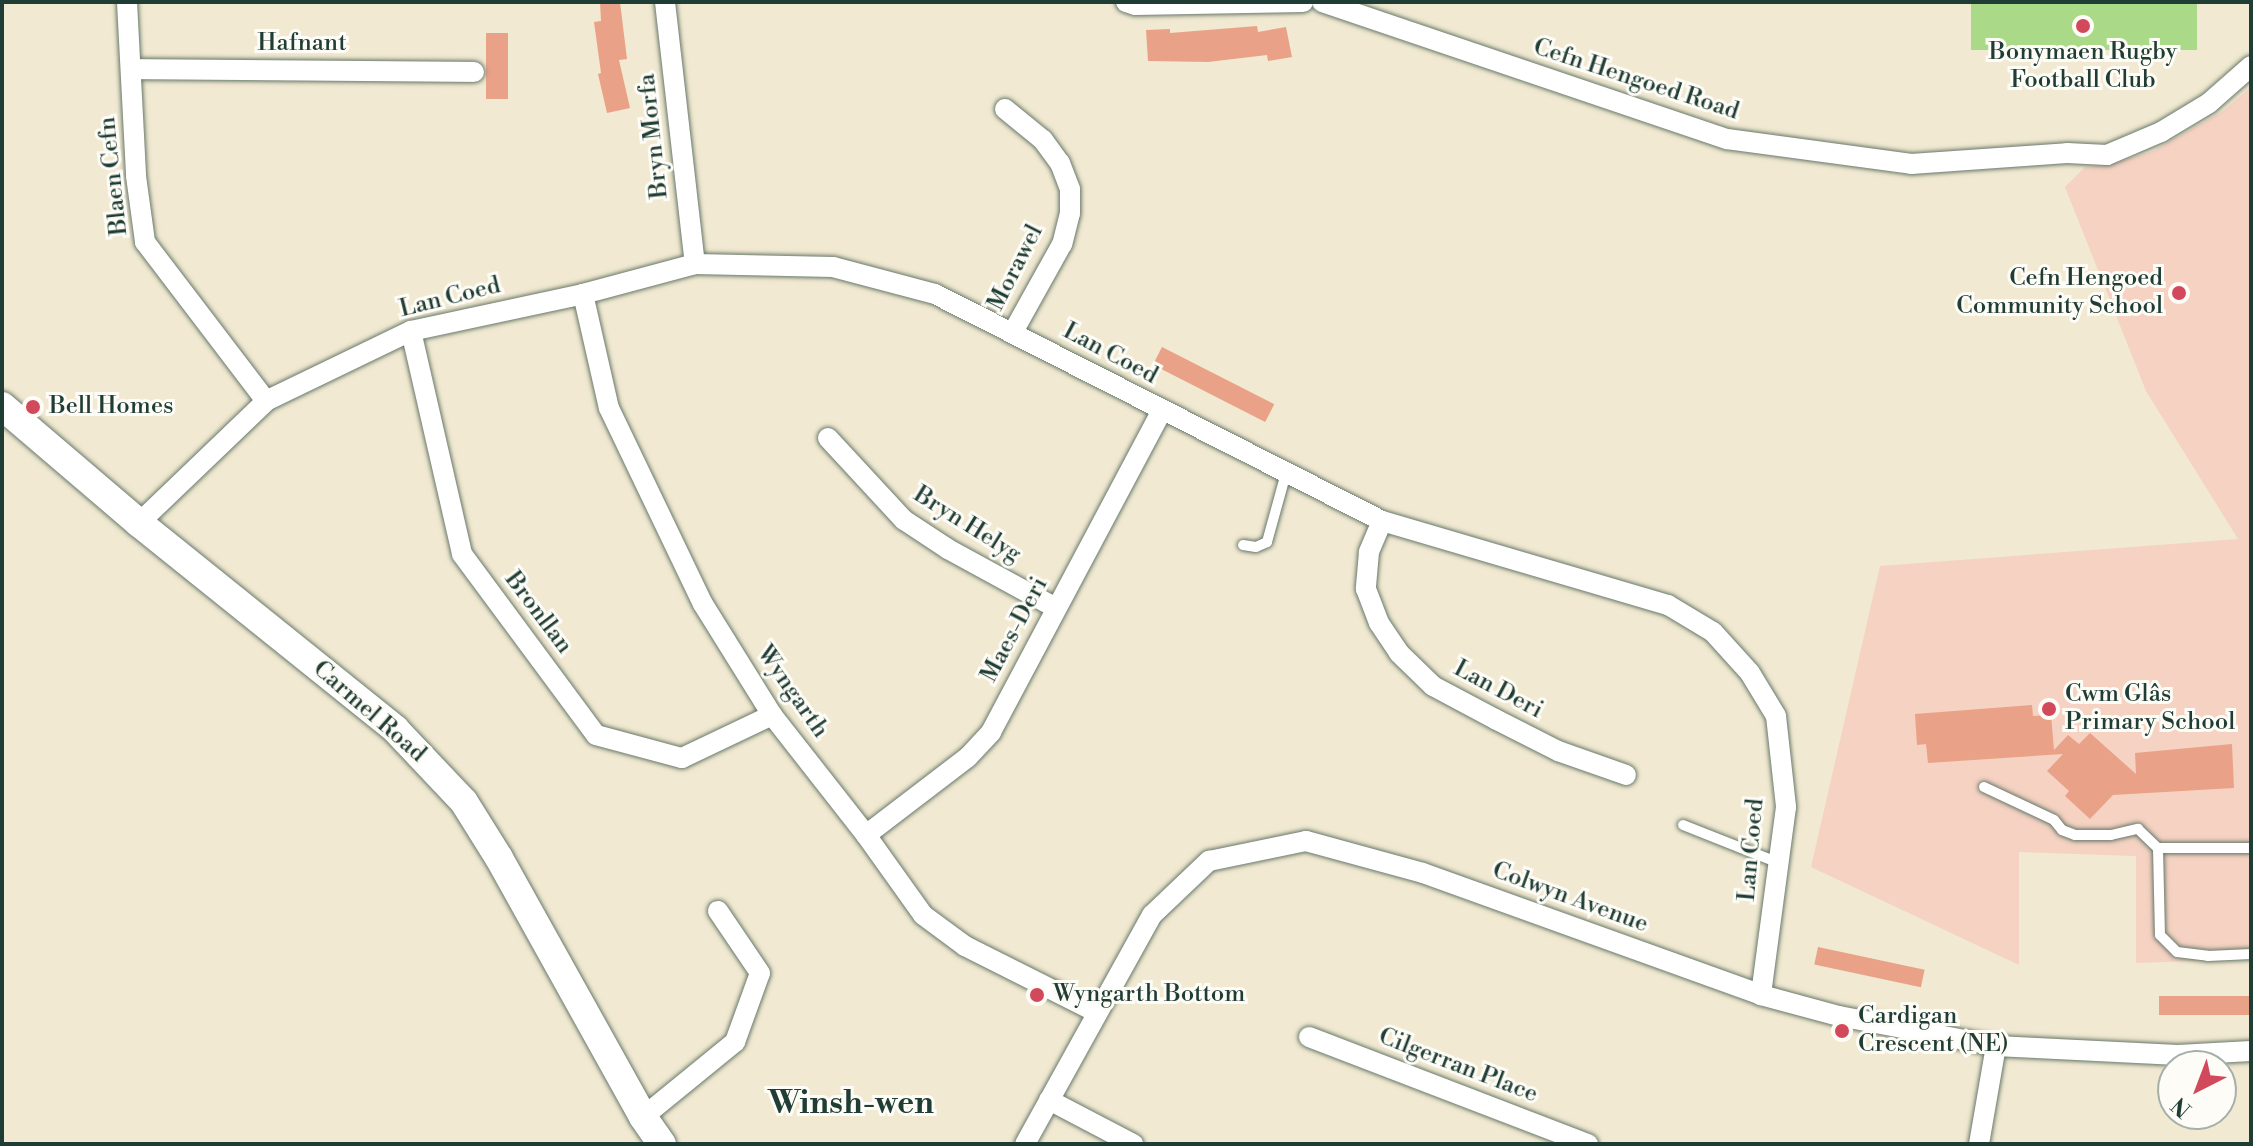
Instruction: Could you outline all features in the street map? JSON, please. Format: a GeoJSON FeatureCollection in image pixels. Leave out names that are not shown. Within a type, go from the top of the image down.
{"type":"FeatureCollection","features":[{"type":"Feature","properties":{"kind":"street","name":"Blaen Cefn"},"geometry":{"type":"LineString","coordinates":[[127,2],[136,176],[145,242],[266,401]]}},
{"type":"Feature","properties":{"kind":"street","name":"Bryn Morfa"},"geometry":{"type":"LineString","coordinates":[[665,2],[695,264]]}},
{"type":"Feature","properties":{"kind":"street"},"geometry":{"type":"LineString","coordinates":[[1126,2],[1135,5],[1303,2]]}},
{"type":"Feature","properties":{"kind":"street","name":"Cefn Hengoed Road"},"geometry":{"type":"LineString","coordinates":[[1322,2],[1727,139],[1911,164],[2067,153],[2107,155],[2161,132],[2209,103],[2251,66]]}},
{"type":"Feature","properties":{"kind":"street","name":"Hafnant"},"geometry":{"type":"LineString","coordinates":[[131,69],[474,72]]}},
{"type":"Feature","properties":{"kind":"street","name":"Morawel"},"geometry":{"type":"LineString","coordinates":[[1005,109],[1043,140],[1060,163],[1070,189],[1070,213],[1062,244],[1013,332]]}},
{"type":"Feature","properties":{"kind":"street","name":"Lan Coed"},"geometry":{"type":"LineString","coordinates":[[139,523],[266,401],[411,331],[583,294],[695,264],[833,267],[935,294],[1382,521],[1668,605],[1713,632],[1750,673],[1776,716],[1786,807],[1761,995]]}},
{"type":"Feature","properties":{"kind":"street","name":"Wyngarth"},"geometry":{"type":"LineString","coordinates":[[583,294],[609,408],[703,604],[772,715],[866,835],[923,915],[947,936],[1096,1012]]}},
{"type":"Feature","properties":{"kind":"street","name":"Bronllan"},"geometry":{"type":"LineString","coordinates":[[411,331],[462,554],[596,735],[682,758],[772,715]]}},
{"type":"Feature","properties":{"kind":"street","name":"Carmel Road"},"geometry":{"type":"LineString","coordinates":[[2,406],[139,523],[395,729],[464,802],[499,858],[643,1117],[662,1144]]}},
{"type":"Feature","properties":{"kind":"street","name":"Maes-Deri"},"geometry":{"type":"LineString","coordinates":[[866,835],[968,757],[991,732],[1162,411]]}},
{"type":"Feature","properties":{"kind":"street","name":"Bryn Helyg"},"geometry":{"type":"LineString","coordinates":[[828,438],[904,520],[948,549],[1056,608]]}},
{"type":"Feature","properties":{"kind":"street","name":"Lan Deri"},"geometry":{"type":"LineString","coordinates":[[1382,521],[1369,552],[1366,589],[1379,623],[1399,653],[1433,686],[1482,713],[1558,751],[1626,775]]}},
{"type":"Feature","properties":{"kind":"street","name":"Colwyn Avenue"},"geometry":{"type":"LineString","coordinates":[[1025,1144],[1152,915],[1209,861],[1306,841],[1423,873],[1761,995],[1839,1016],[1996,1046],[2178,1055],[2251,1051]]}},
{"type":"Feature","properties":{"kind":"street"},"geometry":{"type":"LineString","coordinates":[[643,1117],[735,1042],[750,1001],[760,973],[718,911]]}},
{"type":"Feature","properties":{"kind":"street","name":"Cilgerran Place"},"geometry":{"type":"LineString","coordinates":[[1309,1037],[1588,1144]]}},
{"type":"Feature","properties":{"kind":"street"},"geometry":{"type":"LineString","coordinates":[[1979,1144],[1996,1046]]}},
{"type":"Feature","properties":{"kind":"street"},"geometry":{"type":"LineString","coordinates":[[1049,1100],[1133,1144]]}},
{"type":"Feature","properties":{"kind":"lane"},"geometry":{"type":"LineString","coordinates":[[1243,545],[1256,547],[1267,542],[1286,473]]}},
{"type":"Feature","properties":{"kind":"lane"},"geometry":{"type":"LineString","coordinates":[[1984,787],[2054,820],[2062,830],[2075,835],[2111,835],[2138,829],[2158,848],[2249,848]]}},
{"type":"Feature","properties":{"kind":"lane"},"geometry":{"type":"LineString","coordinates":[[1683,825],[1779,863]]}},
{"type":"Feature","properties":{"kind":"lane"},"geometry":{"type":"LineString","coordinates":[[2158,848],[2160,935],[2177,952],[2208,956],[2251,954]]}},
{"type":"Feature","properties":{"kind":"shaded area","name":"Cwm Glâs Primary School"},"geometry":{"type":"Polygon","coordinates":[[[2251,87],[2251,959],[2136,963],[2136,856],[2019,852],[2019,965],[1811,867],[1880,566],[2238,539],[2146,391],[2065,187],[2085,167],[2109,165],[2153,151],[2223,111],[2251,87]]]}},
{"type":"Feature","properties":{"kind":"green space","name":"Bonymaen Rugby Football Club"},"geometry":{"type":"Polygon","coordinates":[[[1971,2],[2197,2],[2197,50],[1971,50],[1971,2]]]}},
{"type":"Feature","properties":{"kind":"building"},"geometry":{"type":"Polygon","coordinates":[[[600,2],[620,2],[627,59],[619,60],[630,108],[607,113],[598,74],[601,73],[594,22],[601,21],[600,2]]]}},
{"type":"Feature","properties":{"kind":"building"},"geometry":{"type":"Polygon","coordinates":[[[1257,26],[1258,32],[1286,27],[1292,57],[1268,61],[1267,55],[1208,62],[1148,61],[1146,30],[1170,29],[1170,33],[1257,26]]]}},
{"type":"Feature","properties":{"kind":"building"},"geometry":{"type":"Polygon","coordinates":[[[486,33],[508,33],[508,99],[486,99],[486,33]]]}},
{"type":"Feature","properties":{"kind":"building"},"geometry":{"type":"Polygon","coordinates":[[[1162,347],[1274,404],[1265,422],[1153,365],[1162,347]]]}},
{"type":"Feature","properties":{"kind":"building"},"geometry":{"type":"Polygon","coordinates":[[[2032,705],[2033,716],[2051,715],[2054,750],[2068,735],[2079,744],[2090,733],[2136,774],[2135,753],[2232,744],[2234,788],[2113,795],[2090,819],[2065,796],[2069,791],[2047,771],[2063,754],[1928,763],[1926,744],[1917,745],[1915,714],[2032,705]]]}},
{"type":"Feature","properties":{"kind":"building"},"geometry":{"type":"Polygon","coordinates":[[[1818,947],[1925,970],[1921,987],[1814,965],[1818,947]]]}},
{"type":"Feature","properties":{"kind":"building"},"geometry":{"type":"Polygon","coordinates":[[[2159,996],[2251,996],[2251,1015],[2159,1015],[2159,996]]]}},
{"type":"Feature","properties":{"kind":"place","name":"Bonymaen Rugby Football Club"},"geometry":{"type":"Point","coordinates":[2083,26]}},
{"type":"Feature","properties":{"kind":"place","name":"Cefn Hengoed Community School"},"geometry":{"type":"Point","coordinates":[2179,293]}},
{"type":"Feature","properties":{"kind":"place","name":"Bell Homes"},"geometry":{"type":"Point","coordinates":[33,407]}},
{"type":"Feature","properties":{"kind":"place","name":"Cwm Glâs Primary School"},"geometry":{"type":"Point","coordinates":[2049,709]}},
{"type":"Feature","properties":{"kind":"place","name":"Wyngarth Bottom"},"geometry":{"type":"Point","coordinates":[1037,995]}},
{"type":"Feature","properties":{"kind":"place","name":"Cardigan Crescent (NE)"},"geometry":{"type":"Point","coordinates":[1842,1031]}},
{"type":"Feature","properties":{"kind":"district","name":"Winsh-wen"},"geometry":{"type":"Point","coordinates":[851,1103]}}]}
